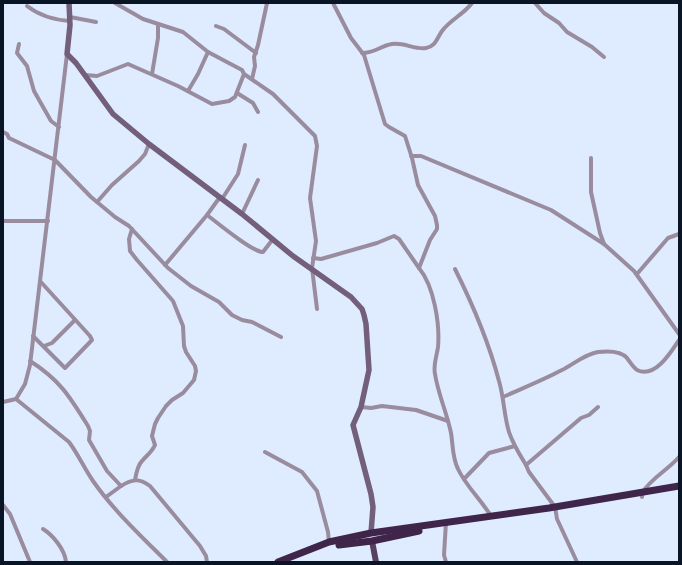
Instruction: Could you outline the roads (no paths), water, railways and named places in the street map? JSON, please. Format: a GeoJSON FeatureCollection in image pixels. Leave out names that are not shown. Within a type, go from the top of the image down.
{"type":"FeatureCollection","features":[{"type":"Feature","properties":{"kind":"highway"},"geometry":{"type":"LineString","coordinates":[[642,495],[679,486]]}},
{"type":"Feature","properties":{"kind":"highway"},"geometry":{"type":"LineString","coordinates":[[446,524],[642,495],[679,491]]}},
{"type":"Feature","properties":{"kind":"highway"},"geometry":{"type":"LineString","coordinates":[[364,539],[371,533],[382,535],[491,516],[555,509]]}},
{"type":"Feature","properties":{"kind":"highway"},"geometry":{"type":"LineString","coordinates":[[288,562],[339,543],[364,539],[372,541],[382,535]]}},
{"type":"Feature","properties":{"kind":"highway"},"geometry":{"type":"LineString","coordinates":[[278,562],[329,542],[339,543]]}},
{"type":"Feature","properties":{"kind":"main road"},"geometry":{"type":"LineString","coordinates":[[372,541],[376,562]]}},
{"type":"Feature","properties":{"kind":"street"},"geometry":{"type":"LineString","coordinates":[[3,402],[16,399],[28,376],[59,127],[70,19],[69,3]]}},
{"type":"Feature","properties":{"kind":"street"},"geometry":{"type":"LineString","coordinates":[[115,3],[143,19],[183,32],[208,52],[242,70],[244,74],[273,94],[316,138],[317,146],[310,198],[316,241],[312,268],[317,309]]}},
{"type":"Feature","properties":{"kind":"street"},"geometry":{"type":"LineString","coordinates":[[252,79],[255,66],[254,57],[267,3]]}},
{"type":"Feature","properties":{"kind":"street"},"geometry":{"type":"LineString","coordinates":[[333,3],[351,38],[362,53],[368,65],[373,87],[384,121],[389,127],[404,135],[418,185],[435,216],[438,225],[418,268]]}},
{"type":"Feature","properties":{"kind":"street"},"geometry":{"type":"LineString","coordinates":[[362,53],[373,52],[387,45],[394,44],[404,44],[420,48],[430,47],[436,43],[443,30],[472,3]]}},
{"type":"Feature","properties":{"kind":"street"},"geometry":{"type":"LineString","coordinates":[[535,3],[544,13],[559,23],[567,32],[592,47],[604,57]]}},
{"type":"Feature","properties":{"kind":"street"},"geometry":{"type":"LineString","coordinates":[[27,6],[37,13],[53,19],[96,22]]}},
{"type":"Feature","properties":{"kind":"street"},"geometry":{"type":"LineString","coordinates":[[152,74],[158,38],[158,25]]}},
{"type":"Feature","properties":{"kind":"street"},"geometry":{"type":"LineString","coordinates":[[216,26],[224,29],[256,53]]}},
{"type":"Feature","properties":{"kind":"street"},"geometry":{"type":"LineString","coordinates":[[19,44],[17,56],[27,66],[34,91],[51,121],[59,127]]}},
{"type":"Feature","properties":{"kind":"street"},"geometry":{"type":"LineString","coordinates":[[188,91],[208,52]]}},
{"type":"Feature","properties":{"kind":"street"},"geometry":{"type":"LineString","coordinates":[[67,54],[76,63],[113,114],[149,144],[242,214],[293,256],[312,268],[357,303],[364,315],[369,370],[361,407],[353,424],[371,494],[373,507],[371,533]]}},
{"type":"Feature","properties":{"kind":"street"},"geometry":{"type":"LineString","coordinates":[[83,74],[98,76],[128,64],[188,91],[212,104],[229,101],[235,97],[238,93],[244,74]]}},
{"type":"Feature","properties":{"kind":"street"},"geometry":{"type":"LineString","coordinates":[[238,93],[253,103],[258,112]]}},
{"type":"Feature","properties":{"kind":"street"},"geometry":{"type":"LineString","coordinates":[[3,132],[7,134],[9,138],[55,160],[97,202],[132,229],[165,265],[191,286],[219,302],[232,315],[242,320],[252,322],[280,336]]}},
{"type":"Feature","properties":{"kind":"street"},"geometry":{"type":"LineString","coordinates":[[97,202],[112,185],[139,161],[145,154],[149,144]]}},
{"type":"Feature","properties":{"kind":"street"},"geometry":{"type":"LineString","coordinates":[[165,265],[221,198],[238,174],[244,145]]}},
{"type":"Feature","properties":{"kind":"street"},"geometry":{"type":"LineString","coordinates":[[411,156],[421,156],[551,210],[604,244],[637,274],[679,334]]}},
{"type":"Feature","properties":{"kind":"street"},"geometry":{"type":"LineString","coordinates":[[591,158],[591,192],[600,233],[604,244]]}},
{"type":"Feature","properties":{"kind":"street"},"geometry":{"type":"LineString","coordinates":[[242,214],[258,180]]}},
{"type":"Feature","properties":{"kind":"street"},"geometry":{"type":"LineString","coordinates":[[207,215],[241,241],[259,252],[264,252],[272,239]]}},
{"type":"Feature","properties":{"kind":"street"},"geometry":{"type":"LineString","coordinates":[[3,221],[48,221]]}},
{"type":"Feature","properties":{"kind":"street"},"geometry":{"type":"LineString","coordinates":[[132,229],[129,239],[130,251],[173,301],[183,326],[184,346],[195,366],[196,371],[194,380],[183,393],[166,406],[158,418],[152,436],[155,445],[140,464],[135,480]]}},
{"type":"Feature","properties":{"kind":"street"},"geometry":{"type":"LineString","coordinates":[[637,274],[668,238],[679,234]]}},
{"type":"Feature","properties":{"kind":"street"},"geometry":{"type":"LineString","coordinates":[[313,258],[321,259],[377,243],[394,236],[399,238],[418,268],[426,277],[434,300],[438,337],[434,372],[439,394],[448,421],[456,465],[464,479],[491,516]]}},
{"type":"Feature","properties":{"kind":"street"},"geometry":{"type":"LineString","coordinates":[[456,269],[477,317],[498,376],[509,433],[529,472],[555,509],[562,530],[577,562]]}},
{"type":"Feature","properties":{"kind":"street"},"geometry":{"type":"LineString","coordinates":[[33,336],[63,368],[67,368],[92,340],[40,281]]}},
{"type":"Feature","properties":{"kind":"street"},"geometry":{"type":"LineString","coordinates":[[44,346],[52,343],[75,320]]}},
{"type":"Feature","properties":{"kind":"street"},"geometry":{"type":"LineString","coordinates":[[503,397],[558,372],[590,354],[599,352],[621,353],[637,370],[643,371],[655,369],[660,366],[679,340]]}},
{"type":"Feature","properties":{"kind":"street"},"geometry":{"type":"LineString","coordinates":[[30,361],[53,378],[72,400],[88,426],[90,431],[89,440],[107,472],[121,486]]}},
{"type":"Feature","properties":{"kind":"street"},"geometry":{"type":"LineString","coordinates":[[16,399],[69,442],[75,449],[92,480],[114,509],[167,562]]}},
{"type":"Feature","properties":{"kind":"street"},"geometry":{"type":"LineString","coordinates":[[361,407],[371,408],[382,406],[416,410],[448,421]]}},
{"type":"Feature","properties":{"kind":"street"},"geometry":{"type":"LineString","coordinates":[[526,465],[581,418],[589,414],[598,406]]}},
{"type":"Feature","properties":{"kind":"street"},"geometry":{"type":"LineString","coordinates":[[464,479],[488,453],[515,446]]}},
{"type":"Feature","properties":{"kind":"street"},"geometry":{"type":"LineString","coordinates":[[265,452],[302,472],[317,491],[328,532],[329,542]]}},
{"type":"Feature","properties":{"kind":"street"},"geometry":{"type":"LineString","coordinates":[[642,495],[648,484],[666,470],[679,457]]}},
{"type":"Feature","properties":{"kind":"street"},"geometry":{"type":"LineString","coordinates":[[106,497],[132,480],[141,480],[150,486],[200,546],[206,556],[207,562]]}},
{"type":"Feature","properties":{"kind":"street"},"geometry":{"type":"LineString","coordinates":[[3,505],[10,514],[30,562]]}},
{"type":"Feature","properties":{"kind":"street"},"geometry":{"type":"LineString","coordinates":[[446,524],[444,555],[446,562]]}},
{"type":"Feature","properties":{"kind":"street"},"geometry":{"type":"LineString","coordinates":[[43,529],[55,540],[65,557],[66,562]]}}]}
